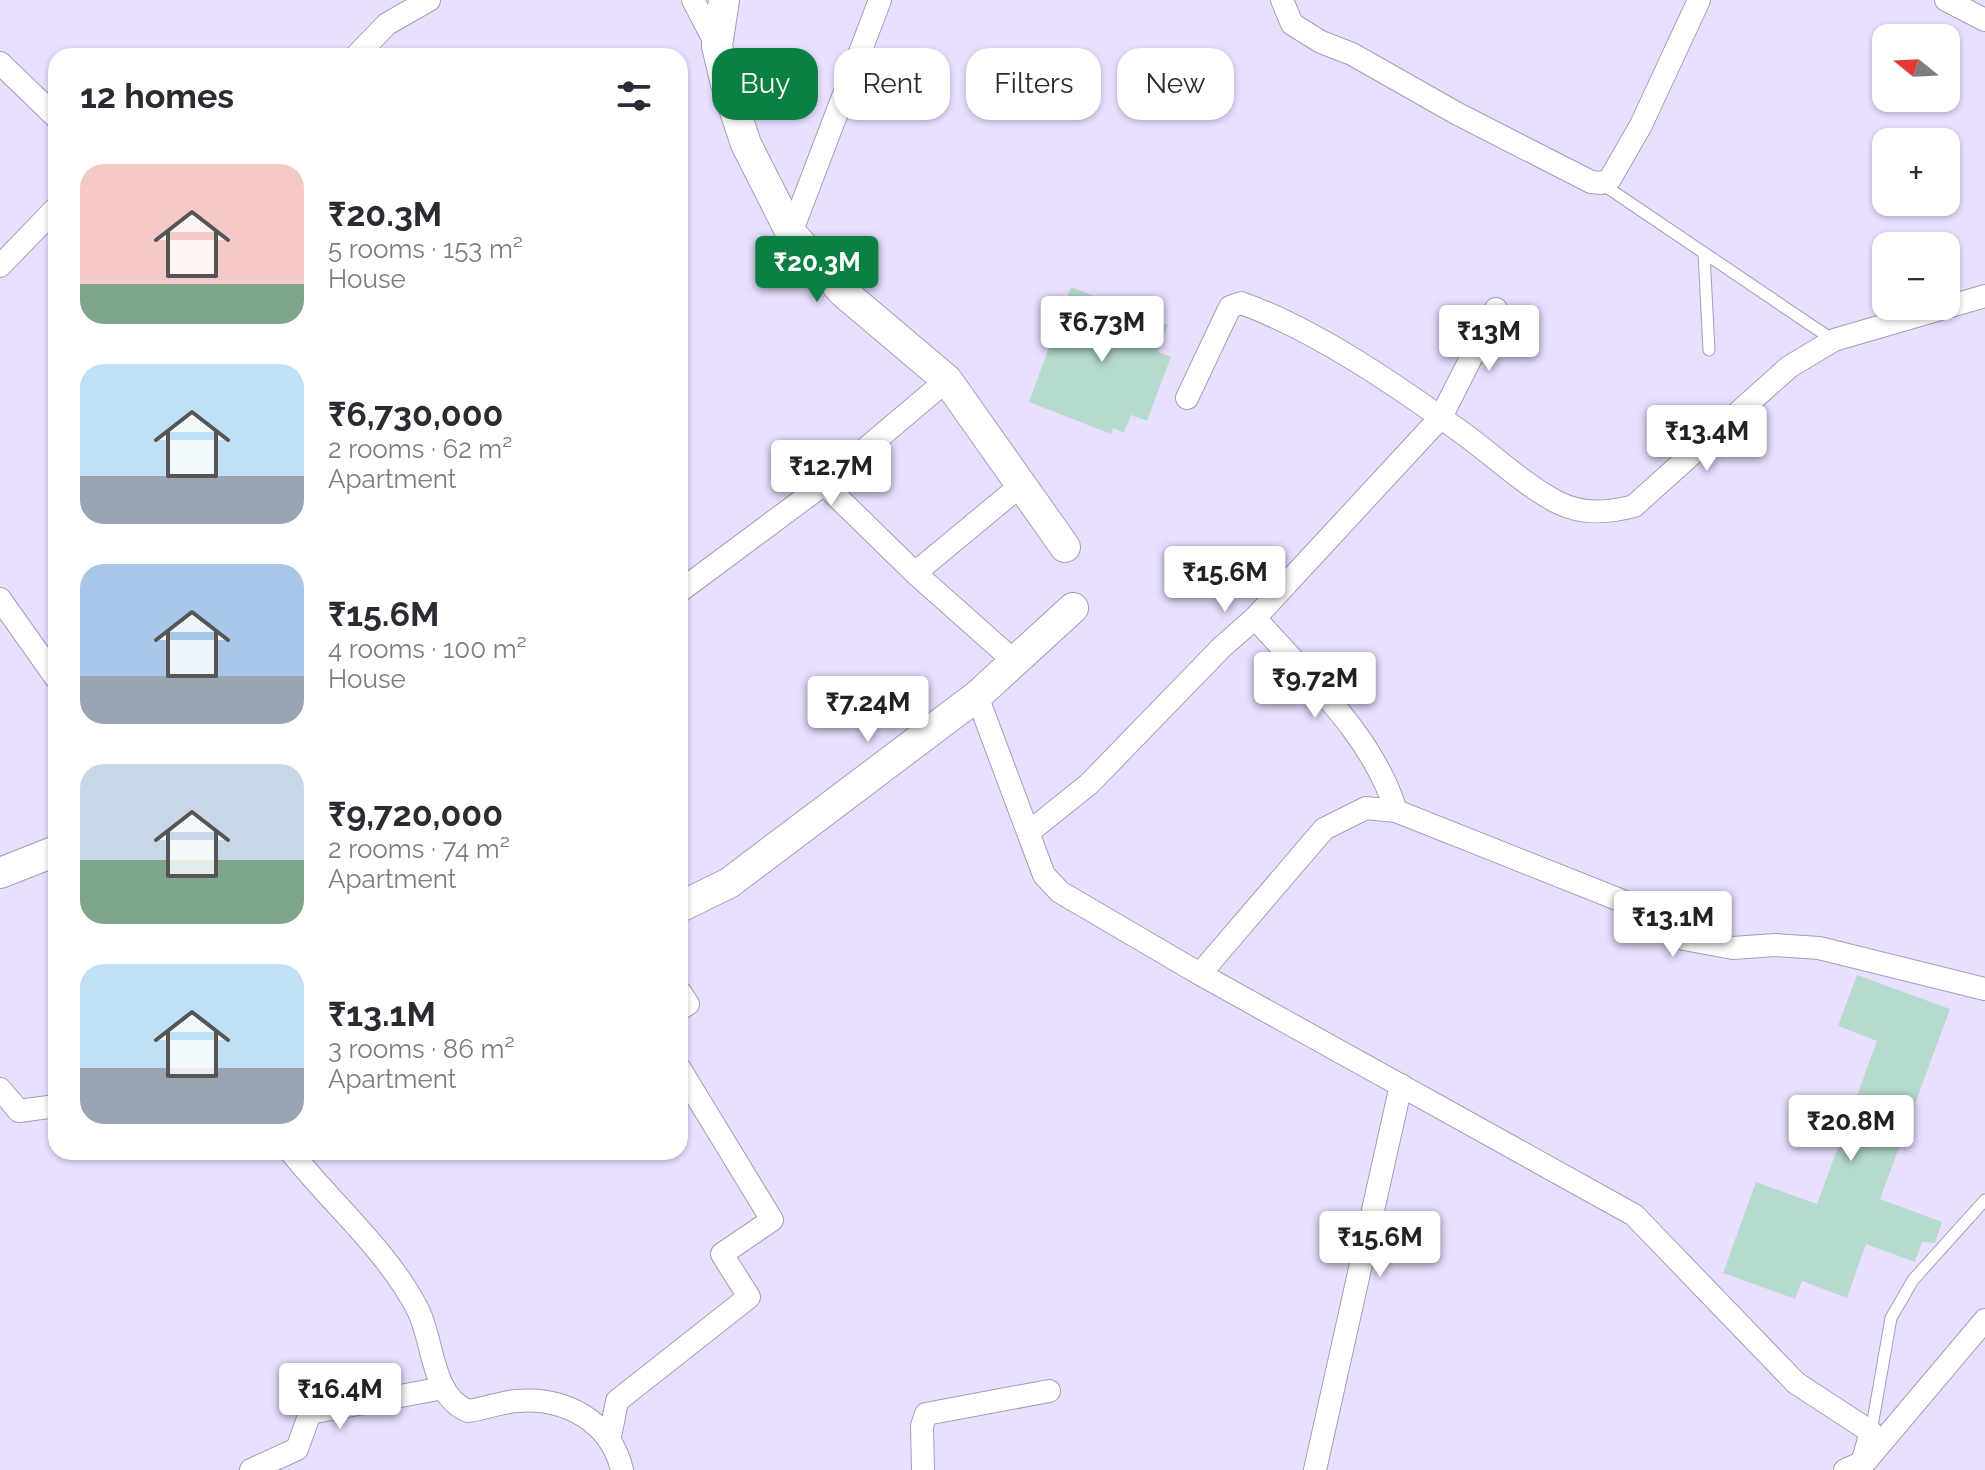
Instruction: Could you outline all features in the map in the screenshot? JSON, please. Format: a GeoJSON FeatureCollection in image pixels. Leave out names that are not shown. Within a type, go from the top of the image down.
{"type":"FeatureCollection","features":[{"type":"Feature","properties":{"kind":"street"},"geometry":{"type":"LineString","coordinates":[[363,48],[396,8],[429,0]]}},
{"type":"Feature","properties":{"kind":"street"},"geometry":{"type":"LineString","coordinates":[[693,0],[717,46],[746,144],[791,233],[843,292],[947,380],[1065,547]]}},
{"type":"Feature","properties":{"kind":"street"},"geometry":{"type":"LineString","coordinates":[[717,46],[724,0]]}},
{"type":"Feature","properties":{"kind":"street"},"geometry":{"type":"LineString","coordinates":[[791,233],[880,0]]}},
{"type":"Feature","properties":{"kind":"street"},"geometry":{"type":"LineString","coordinates":[[1282,0],[1292,24],[1321,42],[1352,54],[1456,113],[1591,182],[1602,183],[1610,179],[1641,125],[1699,0]]}},
{"type":"Feature","properties":{"kind":"street"},"geometry":{"type":"LineString","coordinates":[[1946,0],[1985,20]]}},
{"type":"Feature","properties":{"kind":"street"},"geometry":{"type":"LineString","coordinates":[[0,63],[48,109]]}},
{"type":"Feature","properties":{"kind":"street"},"geometry":{"type":"LineString","coordinates":[[0,266],[48,216]]}},
{"type":"Feature","properties":{"kind":"street"},"geometry":{"type":"LineString","coordinates":[[1187,398],[1230,307],[1241,303],[1283,318],[1441,417],[1557,502],[1588,512],[1612,512],[1634,506],[1789,367],[1834,340],[1985,296]]}},
{"type":"Feature","properties":{"kind":"street"},"geometry":{"type":"LineString","coordinates":[[1029,832],[1089,784],[1222,647],[1255,618],[1441,417],[1496,309]]}},
{"type":"Feature","properties":{"kind":"street"},"geometry":{"type":"LineString","coordinates":[[688,585],[824,484],[947,380]]}},
{"type":"Feature","properties":{"kind":"street"},"geometry":{"type":"LineString","coordinates":[[824,484],[915,573],[1013,660]]}},
{"type":"Feature","properties":{"kind":"street"},"geometry":{"type":"LineString","coordinates":[[915,573],[1020,486]]}},
{"type":"Feature","properties":{"kind":"street"},"geometry":{"type":"LineString","coordinates":[[0,599],[48,667]]}},
{"type":"Feature","properties":{"kind":"street"},"geometry":{"type":"LineString","coordinates":[[688,903],[729,883],[977,696],[1073,608]]}},
{"type":"Feature","properties":{"kind":"street"},"geometry":{"type":"LineString","coordinates":[[1255,618],[1349,724],[1387,781],[1396,811]]}},
{"type":"Feature","properties":{"kind":"street"},"geometry":{"type":"LineString","coordinates":[[977,696],[1044,875],[1060,892],[1200,974],[1634,1215],[1796,1383],[1871,1432],[1857,1467]]}},
{"type":"Feature","properties":{"kind":"street"},"geometry":{"type":"LineString","coordinates":[[1200,974],[1324,829],[1366,808],[1396,811],[1625,902],[1684,939],[1707,946],[1819,948],[1985,989]]}},
{"type":"Feature","properties":{"kind":"street"},"geometry":{"type":"LineString","coordinates":[[0,873],[48,854]]}},
{"type":"Feature","properties":{"kind":"street"},"geometry":{"type":"LineString","coordinates":[[610,1437],[617,1401],[749,1297],[722,1254],[772,1220],[688,1082]]}},
{"type":"Feature","properties":{"kind":"street"},"geometry":{"type":"LineString","coordinates":[[1315,1470],[1401,1085]]}},
{"type":"Feature","properties":{"kind":"street"},"geometry":{"type":"LineString","coordinates":[[0,1089],[19,1111],[48,1107]]}},
{"type":"Feature","properties":{"kind":"street"},"geometry":{"type":"LineString","coordinates":[[298,1160],[403,1287],[419,1311],[443,1388],[458,1407],[468,1411],[514,1401],[557,1406],[584,1415],[610,1437],[622,1470]]}},
{"type":"Feature","properties":{"kind":"street"},"geometry":{"type":"LineString","coordinates":[[1857,1467],[1985,1320]]}},
{"type":"Feature","properties":{"kind":"street"},"geometry":{"type":"LineString","coordinates":[[251,1470],[297,1449],[310,1413],[443,1388]]}},
{"type":"Feature","properties":{"kind":"street"},"geometry":{"type":"LineString","coordinates":[[923,1470],[923,1419],[930,1411],[1049,1391]]}},
{"type":"Feature","properties":{"kind":"lane"},"geometry":{"type":"LineString","coordinates":[[1602,183],[1834,340]]}},
{"type":"Feature","properties":{"kind":"lane"},"geometry":{"type":"LineString","coordinates":[[1704,254],[1709,350]]}},
{"type":"Feature","properties":{"kind":"lane"},"geometry":{"type":"LineString","coordinates":[[1871,1432],[1891,1318],[1913,1280],[1985,1200]]}},
{"type":"Feature","properties":{"kind":"building"},"geometry":{"type":"Polygon","coordinates":[[[1071,287],[1168,325],[1158,352],[1171,357],[1147,421],[1131,415],[1124,433],[1113,428],[1111,434],[1029,402],[1071,287]]]}},
{"type":"Feature","properties":{"kind":"building"},"geometry":{"type":"Polygon","coordinates":[[[1857,975],[1950,1009],[1880,1199],[1942,1222],[1935,1243],[1922,1242],[1915,1262],[1866,1244],[1847,1298],[1802,1281],[1795,1299],[1723,1273],[1756,1182],[1817,1204],[1877,1041],[1838,1026],[1857,975]]]}}]}
